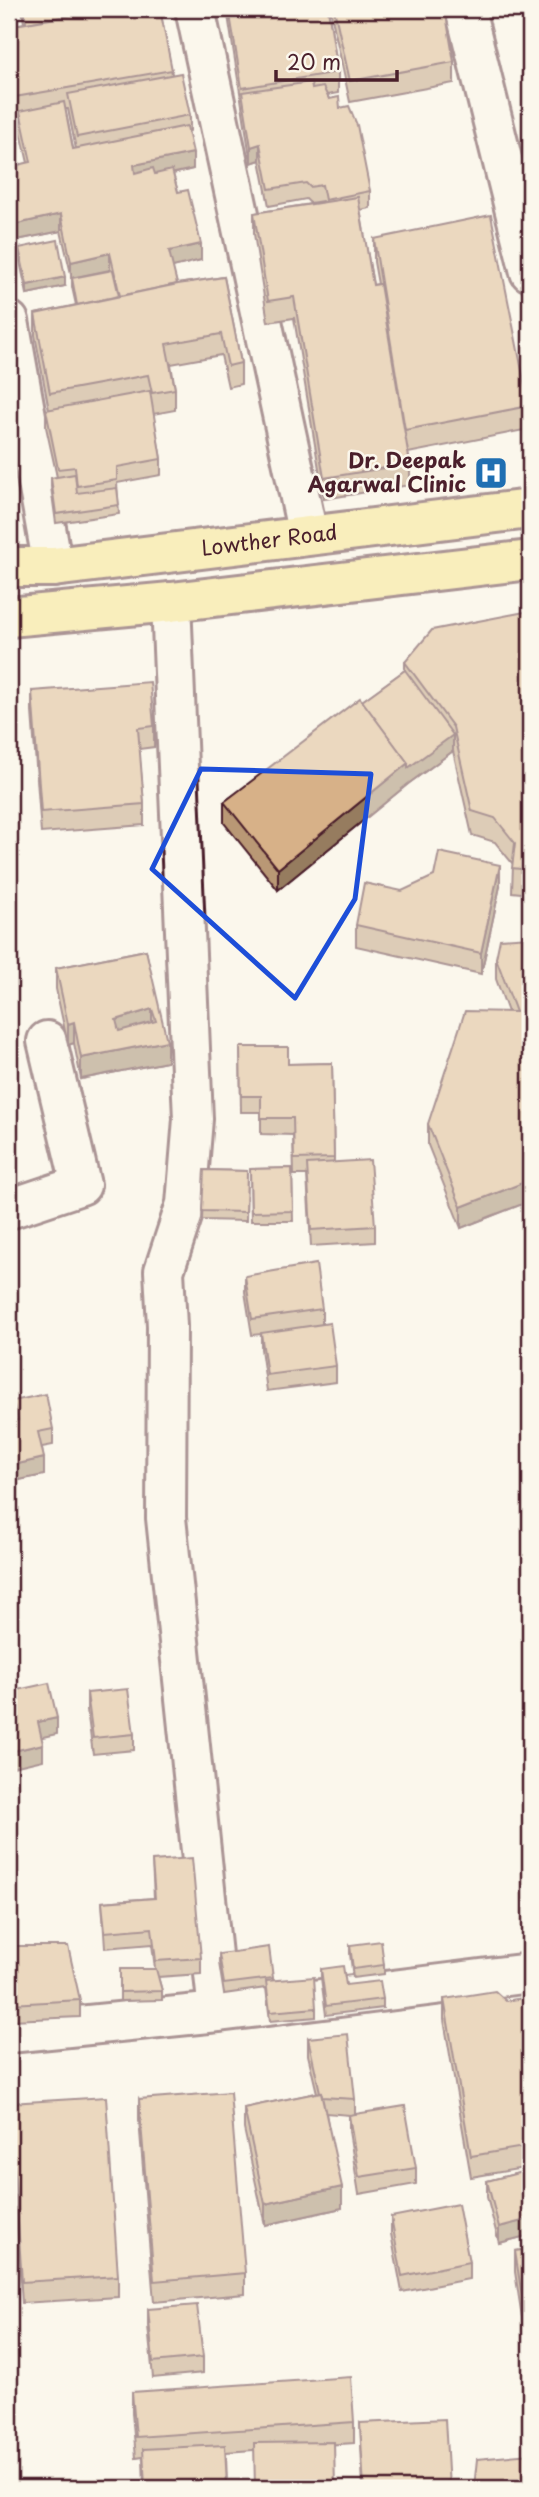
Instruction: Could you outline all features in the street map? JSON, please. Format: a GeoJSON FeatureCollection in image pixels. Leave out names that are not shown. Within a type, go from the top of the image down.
{"type":"FeatureCollection","features":[{"type":"Feature","properties":{"kind":"main road","name":"Lowther Road"},"geometry":{"type":"LineString","coordinates":[[9,567],[53,567],[530,509]]}},
{"type":"Feature","properties":{"kind":"main road"},"geometry":{"type":"LineString","coordinates":[[9,617],[171,602],[530,560]]}},
{"type":"Feature","properties":{"kind":"street"},"geometry":{"type":"LineString","coordinates":[[195,9],[308,535]]}},
{"type":"Feature","properties":{"kind":"street"},"geometry":{"type":"LineString","coordinates":[[465,9],[530,272]]}},
{"type":"Feature","properties":{"kind":"street"},"geometry":{"type":"LineString","coordinates":[[9,321],[53,567]]}},
{"type":"Feature","properties":{"kind":"street"},"geometry":{"type":"LineString","coordinates":[[171,602],[193,1119],[186,1203],[164,1271],[167,1326],[166,1518],[218,2012]]}},
{"type":"Feature","properties":{"kind":"street"},"geometry":{"type":"LineString","coordinates":[[9,1209],[81,1185],[47,1041]]}},
{"type":"Feature","properties":{"kind":"street"},"geometry":{"type":"LineString","coordinates":[[9,2033],[218,2012],[530,1973]]}},
{"type":"Feature","properties":{"kind":"highlighted area"},"geometry":{"type":"Polygon","coordinates":[[[201,769],[371,774],[355,899],[295,998],[152,869],[201,769]]]}},
{"type":"Feature","properties":{"kind":"building"},"geometry":{"type":"Polygon","coordinates":[[[24,9],[109,9],[26,23],[24,9]]]}},
{"type":"Feature","properties":{"kind":"building"},"geometry":{"type":"Polygon","coordinates":[[[109,9],[160,9],[172,70],[9,98],[9,26],[109,9]]]}},
{"type":"Feature","properties":{"kind":"building"},"geometry":{"type":"Polygon","coordinates":[[[229,9],[328,9],[338,72],[242,88],[229,9]]]}},
{"type":"Feature","properties":{"kind":"building"},"geometry":{"type":"Polygon","coordinates":[[[334,9],[445,9],[454,62],[350,81],[334,9]]]}},
{"type":"Feature","properties":{"kind":"building"},"geometry":{"type":"Polygon","coordinates":[[[181,73],[190,115],[77,137],[68,94],[181,73]]]}},
{"type":"Feature","properties":{"kind":"building"},"geometry":{"type":"Polygon","coordinates":[[[311,82],[312,89],[323,87],[329,99],[339,97],[340,108],[349,106],[357,125],[370,191],[325,200],[322,185],[310,187],[306,183],[269,189],[260,144],[251,147],[242,92],[311,82]]]}},
{"type":"Feature","properties":{"kind":"building"},"geometry":{"type":"Polygon","coordinates":[[[64,102],[73,149],[187,126],[193,153],[134,165],[135,173],[153,168],[155,174],[172,170],[178,192],[188,190],[201,244],[169,251],[177,284],[120,296],[110,253],[71,262],[61,214],[17,224],[9,189],[9,167],[31,162],[20,111],[64,102]]]}},
{"type":"Feature","properties":{"kind":"building"},"geometry":{"type":"Polygon","coordinates":[[[358,197],[373,285],[380,284],[410,464],[324,478],[294,297],[268,301],[254,213],[358,197]]]}},
{"type":"Feature","properties":{"kind":"building"},"geometry":{"type":"Polygon","coordinates":[[[491,215],[529,406],[405,430],[374,239],[491,215]]]}},
{"type":"Feature","properties":{"kind":"building"},"geometry":{"type":"Polygon","coordinates":[[[58,240],[65,277],[27,285],[19,248],[58,240]]]}},
{"type":"Feature","properties":{"kind":"building"},"geometry":{"type":"Polygon","coordinates":[[[113,270],[119,296],[77,305],[72,278],[113,270]]]}},
{"type":"Feature","properties":{"kind":"building"},"geometry":{"type":"Polygon","coordinates":[[[224,277],[241,363],[228,366],[221,334],[166,344],[175,389],[152,393],[148,375],[50,393],[35,314],[224,277]]]}},
{"type":"Feature","properties":{"kind":"building"},"geometry":{"type":"Polygon","coordinates":[[[150,391],[161,459],[117,467],[117,480],[77,486],[75,467],[58,469],[46,410],[150,391]]]}},
{"type":"Feature","properties":{"kind":"building"},"geometry":{"type":"Polygon","coordinates":[[[75,474],[77,493],[117,488],[119,505],[56,514],[51,478],[75,474]]]}},
{"type":"Feature","properties":{"kind":"building"},"geometry":{"type":"Polygon","coordinates":[[[530,611],[530,870],[512,868],[515,843],[495,818],[472,811],[453,727],[405,662],[432,630],[530,611]]]}},
{"type":"Feature","properties":{"kind":"building"},"geometry":{"type":"Polygon","coordinates":[[[405,670],[453,735],[408,768],[408,763],[362,701],[405,670]]]}},
{"type":"Feature","properties":{"kind":"building"},"geometry":{"type":"Polygon","coordinates":[[[150,682],[154,726],[138,728],[144,804],[41,812],[32,691],[150,682]]]}},
{"type":"Feature","properties":{"kind":"building"},"geometry":{"type":"Polygon","coordinates":[[[360,698],[408,763],[278,869],[224,802],[360,698]]]}},
{"type":"Feature","properties":{"kind":"building"},"geometry":{"type":"Polygon","coordinates":[[[439,852],[500,865],[481,953],[356,925],[364,883],[402,891],[434,876],[439,852]]]}},
{"type":"Feature","properties":{"kind":"building"},"geometry":{"type":"Polygon","coordinates":[[[530,937],[530,1180],[461,1207],[428,1124],[465,1011],[516,1012],[496,958],[500,939],[530,937]]]}},
{"type":"Feature","properties":{"kind":"building"},"geometry":{"type":"Polygon","coordinates":[[[146,950],[167,1041],[81,1058],[74,1022],[68,1024],[56,968],[146,950]],[[152,1009],[116,1020],[119,1031],[156,1021],[152,1009]]]}},
{"type":"Feature","properties":{"kind":"building"},"geometry":{"type":"Polygon","coordinates":[[[240,1047],[288,1047],[288,1064],[332,1063],[334,1158],[294,1159],[293,1118],[261,1118],[261,1096],[241,1096],[240,1047]]]}},
{"type":"Feature","properties":{"kind":"building"},"geometry":{"type":"Polygon","coordinates":[[[370,1160],[375,1226],[311,1230],[307,1164],[370,1160]]]}},
{"type":"Feature","properties":{"kind":"building"},"geometry":{"type":"Polygon","coordinates":[[[292,1168],[293,1211],[251,1212],[250,1169],[292,1168]]]}},
{"type":"Feature","properties":{"kind":"building"},"geometry":{"type":"Polygon","coordinates":[[[204,1170],[247,1171],[246,1212],[202,1211],[204,1170]]]}},
{"type":"Feature","properties":{"kind":"building"},"geometry":{"type":"Polygon","coordinates":[[[316,1264],[322,1309],[252,1319],[245,1276],[316,1264]]]}},
{"type":"Feature","properties":{"kind":"building"},"geometry":{"type":"Polygon","coordinates":[[[330,1323],[336,1366],[267,1375],[261,1333],[330,1323]]]}},
{"type":"Feature","properties":{"kind":"building"},"geometry":{"type":"Polygon","coordinates":[[[46,1394],[53,1429],[38,1432],[44,1458],[9,1466],[9,1422],[18,1420],[13,1401],[46,1394]]]}},
{"type":"Feature","properties":{"kind":"building"},"geometry":{"type":"Polygon","coordinates":[[[9,1674],[13,1691],[49,1683],[57,1718],[38,1722],[43,1744],[9,1752],[9,1674]]]}},
{"type":"Feature","properties":{"kind":"building"},"geometry":{"type":"Polygon","coordinates":[[[128,1689],[134,1734],[93,1738],[87,1693],[128,1689]]]}},
{"type":"Feature","properties":{"kind":"building"},"geometry":{"type":"Polygon","coordinates":[[[192,1858],[201,1958],[156,1961],[152,1928],[105,1932],[102,1902],[155,1898],[152,1861],[192,1858]]]}},
{"type":"Feature","properties":{"kind":"building"},"geometry":{"type":"Polygon","coordinates":[[[381,1941],[384,1965],[353,1969],[350,1945],[381,1941]]]}},
{"type":"Feature","properties":{"kind":"building"},"geometry":{"type":"Polygon","coordinates":[[[9,1946],[68,1946],[80,2000],[11,2004],[9,1946]]]}},
{"type":"Feature","properties":{"kind":"building"},"geometry":{"type":"Polygon","coordinates":[[[269,1947],[273,1978],[224,1984],[219,1954],[269,1947]]]}},
{"type":"Feature","properties":{"kind":"building"},"geometry":{"type":"Polygon","coordinates":[[[343,1966],[346,1985],[380,1981],[383,1999],[326,2006],[321,1969],[343,1966]]]}},
{"type":"Feature","properties":{"kind":"building"},"geometry":{"type":"Polygon","coordinates":[[[120,1969],[156,1969],[162,1991],[120,1992],[120,1969]]]}},
{"type":"Feature","properties":{"kind":"building"},"geometry":{"type":"Polygon","coordinates":[[[314,1977],[316,2008],[270,2012],[266,1981],[314,1977]]]}},
{"type":"Feature","properties":{"kind":"building"},"geometry":{"type":"Polygon","coordinates":[[[495,1991],[506,2001],[530,1997],[530,2146],[471,2156],[444,1999],[495,1991]]]}},
{"type":"Feature","properties":{"kind":"building"},"geometry":{"type":"Polygon","coordinates":[[[348,2034],[355,2099],[322,2097],[308,2038],[348,2034]]]}},
{"type":"Feature","properties":{"kind":"building"},"geometry":{"type":"Polygon","coordinates":[[[230,2092],[245,2273],[154,2281],[139,2099],[230,2092]]]}},
{"type":"Feature","properties":{"kind":"building"},"geometry":{"type":"Polygon","coordinates":[[[321,2092],[342,2187],[265,2204],[244,2108],[321,2092]]]}},
{"type":"Feature","properties":{"kind":"building"},"geometry":{"type":"Polygon","coordinates":[[[106,2097],[118,2276],[22,2282],[10,2103],[106,2097]]]}},
{"type":"Feature","properties":{"kind":"building"},"geometry":{"type":"Polygon","coordinates":[[[405,2106],[416,2168],[359,2177],[349,2115],[405,2106]]]}},
{"type":"Feature","properties":{"kind":"building"},"geometry":{"type":"Polygon","coordinates":[[[530,2170],[530,2219],[499,2227],[487,2181],[530,2170]]]}},
{"type":"Feature","properties":{"kind":"building"},"geometry":{"type":"Polygon","coordinates":[[[458,2204],[469,2262],[402,2276],[391,2217],[458,2204]]]}},
{"type":"Feature","properties":{"kind":"building"},"geometry":{"type":"Polygon","coordinates":[[[530,2249],[530,2348],[515,2251],[530,2249]]]}},
{"type":"Feature","properties":{"kind":"building"},"geometry":{"type":"Polygon","coordinates":[[[197,2305],[203,2357],[153,2362],[148,2309],[197,2305]]]}},
{"type":"Feature","properties":{"kind":"building"},"geometry":{"type":"Polygon","coordinates":[[[351,2377],[354,2422],[136,2437],[132,2392],[351,2377]]]}},
{"type":"Feature","properties":{"kind":"building"},"geometry":{"type":"Polygon","coordinates":[[[445,2419],[449,2488],[364,2488],[360,2423],[445,2419]]]}},
{"type":"Feature","properties":{"kind":"building"},"geometry":{"type":"Polygon","coordinates":[[[334,2442],[335,2488],[255,2488],[254,2443],[334,2442]]]}},
{"type":"Feature","properties":{"kind":"building"},"geometry":{"type":"Polygon","coordinates":[[[225,2445],[227,2488],[145,2488],[143,2449],[225,2445]]]}},
{"type":"Feature","properties":{"kind":"building"},"geometry":{"type":"Polygon","coordinates":[[[530,2454],[530,2488],[474,2488],[477,2459],[530,2454]]]}},
{"type":"Feature","properties":{"kind":"place","name":"Dr. Deepak Agarwal Clinic"},"geometry":{"type":"Point","coordinates":[491,473]}}]}
